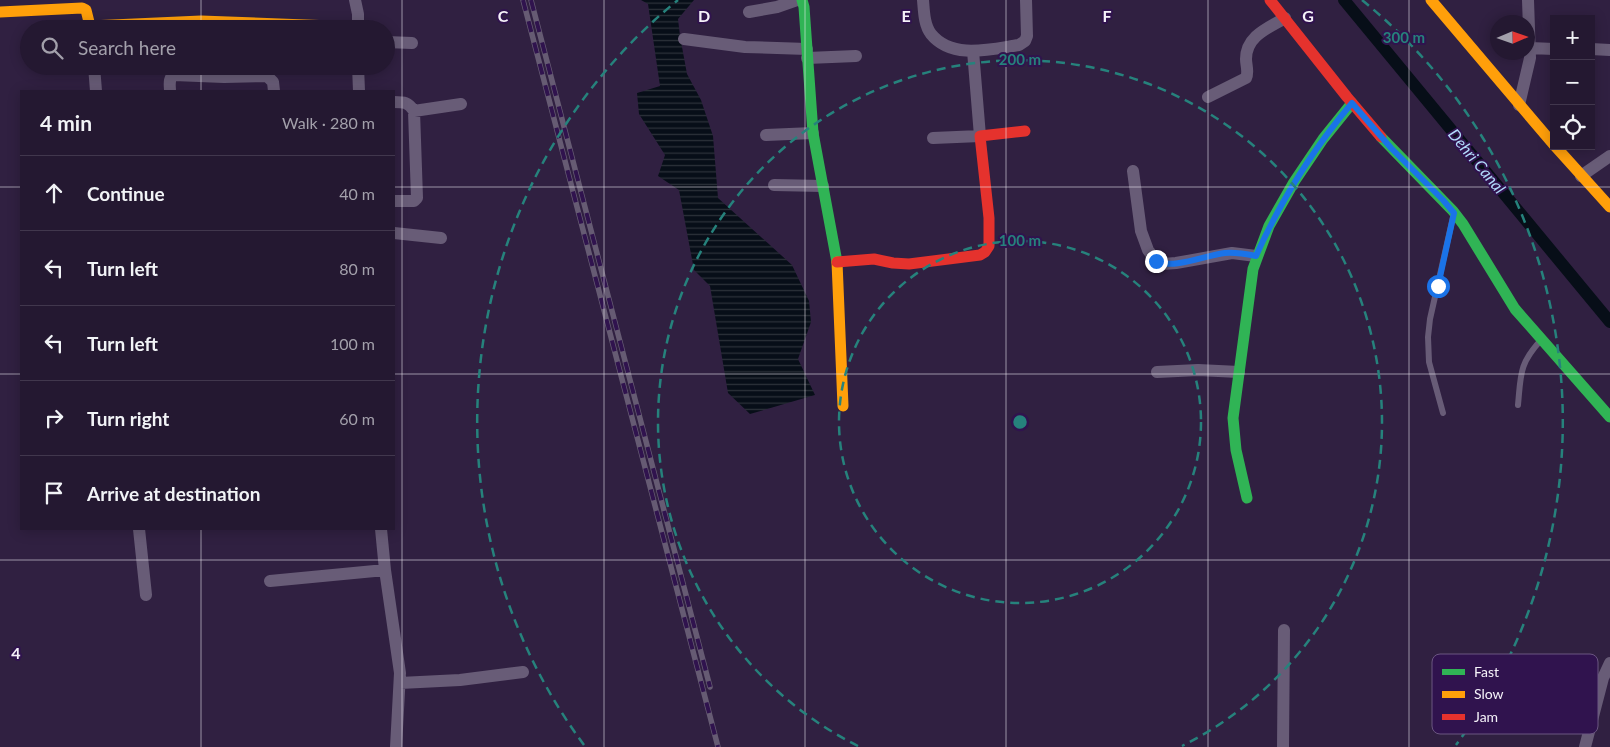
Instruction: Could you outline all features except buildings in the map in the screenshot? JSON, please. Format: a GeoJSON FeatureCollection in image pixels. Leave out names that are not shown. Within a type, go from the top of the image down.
{"type":"FeatureCollection","features":[{"type":"Feature","properties":{"kind":"main road"},"geometry":{"type":"LineString","coordinates":[[802,0],[813,133],[837,262],[843,406]]}},
{"type":"Feature","properties":{"kind":"main road"},"geometry":{"type":"LineString","coordinates":[[1270,0],[1352,103],[1391,148],[1454,213],[1480,250],[1515,309],[1610,417]]}},
{"type":"Feature","properties":{"kind":"main road"},"geometry":{"type":"LineString","coordinates":[[1432,1],[1550,140]]}},
{"type":"Feature","properties":{"kind":"main road"},"geometry":{"type":"LineString","coordinates":[[0,12],[82,8],[86,10],[88,20]]}},
{"type":"Feature","properties":{"kind":"main road"},"geometry":{"type":"LineString","coordinates":[[1247,498],[1233,432],[1233,418],[1250,287],[1256,256],[1284,200],[1310,157],[1329,130],[1352,103]]}},
{"type":"Feature","properties":{"kind":"main road"},"geometry":{"type":"LineString","coordinates":[[837,262],[874,259],[909,264],[980,255],[985,252],[989,246],[989,218],[980,136],[1025,131]]}},
{"type":"Feature","properties":{"kind":"main road"},"geometry":{"type":"LineString","coordinates":[[1558,150],[1610,207]]}},
{"type":"Feature","properties":{"kind":"street"},"geometry":{"type":"LineString","coordinates":[[355,0],[357,20]]}},
{"type":"Feature","properties":{"kind":"street"},"geometry":{"type":"LineString","coordinates":[[749,12],[777,8],[797,0]]}},
{"type":"Feature","properties":{"kind":"street"},"geometry":{"type":"LineString","coordinates":[[923,0],[926,22],[930,33],[939,41],[955,49],[965,51],[1019,45],[1025,41],[1027,36],[1026,0]]}},
{"type":"Feature","properties":{"kind":"street"},"geometry":{"type":"LineString","coordinates":[[1528,0],[1529,15]]}},
{"type":"Feature","properties":{"kind":"street"},"geometry":{"type":"LineString","coordinates":[[1208,97],[1248,76],[1246,57],[1250,43],[1264,30],[1285,18]]}},
{"type":"Feature","properties":{"kind":"street"},"geometry":{"type":"LineString","coordinates":[[684,40],[807,54],[856,56]]}},
{"type":"Feature","properties":{"kind":"street"},"geometry":{"type":"LineString","coordinates":[[395,42],[412,43]]}},
{"type":"Feature","properties":{"kind":"street"},"geometry":{"type":"LineString","coordinates":[[1535,48],[1550,49]]}},
{"type":"Feature","properties":{"kind":"street"},"geometry":{"type":"LineString","coordinates":[[1595,49],[1610,50]]}},
{"type":"Feature","properties":{"kind":"street"},"geometry":{"type":"LineString","coordinates":[[933,138],[980,136],[973,51]]}},
{"type":"Feature","properties":{"kind":"street"},"geometry":{"type":"LineString","coordinates":[[1519,105],[1529,60]]}},
{"type":"Feature","properties":{"kind":"street"},"geometry":{"type":"LineString","coordinates":[[95,75],[96,90]]}},
{"type":"Feature","properties":{"kind":"street"},"geometry":{"type":"LineString","coordinates":[[170,90],[171,76],[179,75],[267,76],[273,82],[274,90]]}},
{"type":"Feature","properties":{"kind":"street"},"geometry":{"type":"LineString","coordinates":[[358,75],[359,90]]}},
{"type":"Feature","properties":{"kind":"street"},"geometry":{"type":"LineString","coordinates":[[395,102],[405,102],[414,111],[417,198],[414,201],[395,201]]}},
{"type":"Feature","properties":{"kind":"street"},"geometry":{"type":"LineString","coordinates":[[414,111],[461,104]]}},
{"type":"Feature","properties":{"kind":"street"},"geometry":{"type":"LineString","coordinates":[[766,136],[813,133]]}},
{"type":"Feature","properties":{"kind":"street"},"geometry":{"type":"LineString","coordinates":[[1581,176],[1610,156]]}},
{"type":"Feature","properties":{"kind":"street"},"geometry":{"type":"LineString","coordinates":[[1133,171],[1141,231],[1148,250],[1156,261],[1164,264],[1176,263],[1232,253],[1256,256]]}},
{"type":"Feature","properties":{"kind":"street"},"geometry":{"type":"LineString","coordinates":[[774,184],[824,186]]}},
{"type":"Feature","properties":{"kind":"street"},"geometry":{"type":"LineString","coordinates":[[395,233],[441,238]]}},
{"type":"Feature","properties":{"kind":"street"},"geometry":{"type":"LineString","coordinates":[[1157,372],[1198,370],[1239,372]]}},
{"type":"Feature","properties":{"kind":"street"},"geometry":{"type":"LineString","coordinates":[[139,530],[146,595]]}},
{"type":"Feature","properties":{"kind":"street"},"geometry":{"type":"LineString","coordinates":[[381,530],[400,683],[396,747]]}},
{"type":"Feature","properties":{"kind":"street"},"geometry":{"type":"LineString","coordinates":[[270,581],[385,570]]}},
{"type":"Feature","properties":{"kind":"street"},"geometry":{"type":"LineString","coordinates":[[1283,747],[1284,630]]}},
{"type":"Feature","properties":{"kind":"street"},"geometry":{"type":"LineString","coordinates":[[1598,697],[1603,678],[1610,663]]}},
{"type":"Feature","properties":{"kind":"street"},"geometry":{"type":"LineString","coordinates":[[400,683],[460,680],[523,672]]}},
{"type":"Feature","properties":{"kind":"street"},"geometry":{"type":"LineString","coordinates":[[1585,747],[1588,734]]}},
{"type":"Feature","properties":{"kind":"lane"},"geometry":{"type":"LineString","coordinates":[[1443,413],[1429,362],[1428,337],[1430,319],[1454,213]]}},
{"type":"Feature","properties":{"kind":"lane"},"geometry":{"type":"LineString","coordinates":[[1518,405],[1523,365],[1530,352],[1542,340]]}},
{"type":"Feature","properties":{"kind":"shaded area"},"geometry":{"type":"Polygon","coordinates":[[[641,0],[694,0],[678,19],[680,36],[687,74],[701,100],[713,136],[718,198],[792,265],[809,301],[811,322],[798,359],[815,395],[750,414],[728,393],[710,286],[694,270],[679,190],[658,176],[665,155],[639,114],[637,93],[660,86],[648,4],[641,0]]]}},
{"type":"Feature","properties":{"kind":"waterway","name":"Dehri Canal"},"geometry":{"type":"LineString","coordinates":[[1344,0],[1610,322]]}},
{"type":"Feature","properties":{"kind":"railway"},"geometry":{"type":"LineString","coordinates":[[523,0],[718,747]]}},
{"type":"Feature","properties":{"kind":"railway"},"geometry":{"type":"LineString","coordinates":[[531,0],[710,687]]}},
{"type":"Feature","properties":{"kind":"traffic: fast"},"geometry":{"type":"LineString","coordinates":[[802,0],[813,133],[837,262]]}},
{"type":"Feature","properties":{"kind":"traffic: fast"},"geometry":{"type":"LineString","coordinates":[[1247,498],[1236,450],[1233,418],[1253,269],[1269,226],[1294,182],[1323,139],[1352,103]]}},
{"type":"Feature","properties":{"kind":"traffic: fast"},"geometry":{"type":"LineString","coordinates":[[1381,137],[1453,211],[1463,224],[1515,309],[1610,417]]}},
{"type":"Feature","properties":{"kind":"traffic: slow"},"geometry":{"type":"LineString","coordinates":[[1431,0],[1550,140]]}},
{"type":"Feature","properties":{"kind":"traffic: slow"},"geometry":{"type":"LineString","coordinates":[[0,12],[82,8],[86,10],[88,20]]}},
{"type":"Feature","properties":{"kind":"traffic: slow"},"geometry":{"type":"LineString","coordinates":[[1559,150],[1610,207]]}},
{"type":"Feature","properties":{"kind":"traffic: slow"},"geometry":{"type":"LineString","coordinates":[[837,262],[843,406]]}},
{"type":"Feature","properties":{"kind":"traffic: jam"},"geometry":{"type":"LineString","coordinates":[[1270,0],[1381,137]]}},
{"type":"Feature","properties":{"kind":"traffic: jam"},"geometry":{"type":"LineString","coordinates":[[837,262],[874,259],[909,264],[980,255],[985,252],[989,246],[989,218],[980,136],[1025,131]]}},
{"type":"Feature","properties":{"kind":"route"},"geometry":{"type":"LineString","coordinates":[[1156,261],[1164,264],[1176,263],[1224,253],[1256,256],[1284,200],[1310,157],[1329,130],[1352,103],[1391,148],[1454,213],[1438,286]]}}]}
